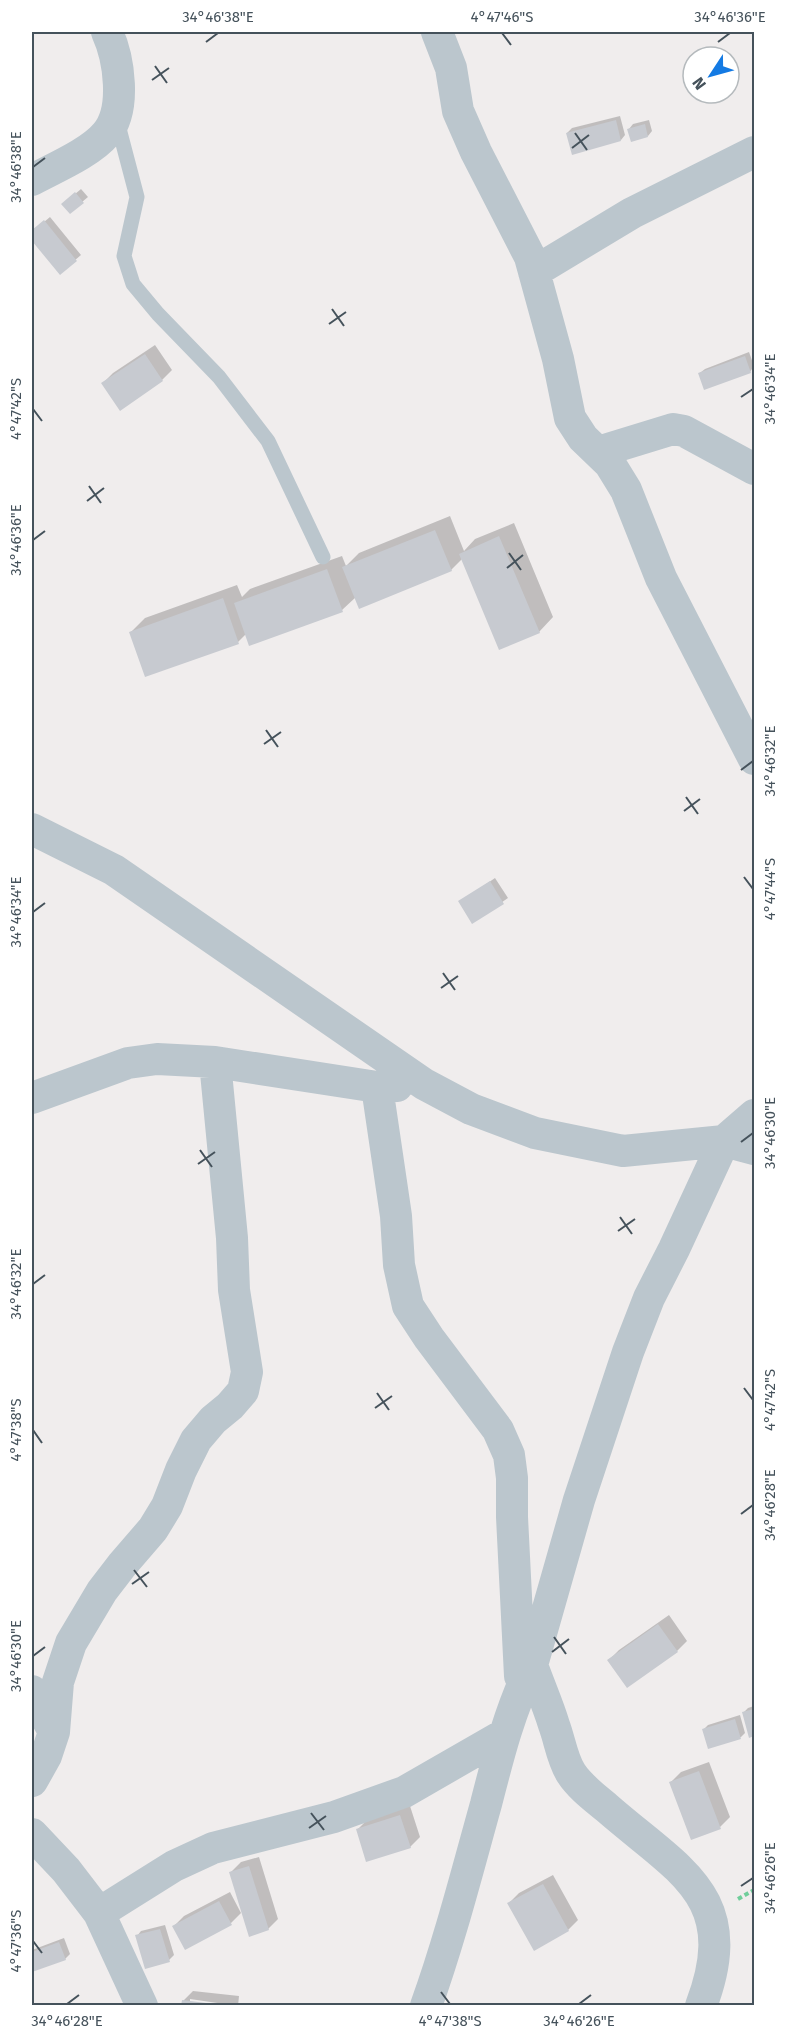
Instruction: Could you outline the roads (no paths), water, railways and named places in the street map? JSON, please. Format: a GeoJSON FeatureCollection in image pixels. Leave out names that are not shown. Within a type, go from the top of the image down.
{"type":"FeatureCollection","features":[{"type":"Feature","properties":{"kind":"street"},"geometry":{"type":"LineString","coordinates":[[32,180],[87,149],[106,134],[116,117],[119,89],[114,51],[107,32]]}},
{"type":"Feature","properties":{"kind":"street"},"geometry":{"type":"LineString","coordinates":[[437,32],[451,68],[458,111],[476,152],[530,257],[558,359],[570,418],[583,438],[610,464],[626,490],[661,578],[754,759]]}},
{"type":"Feature","properties":{"kind":"street"},"geometry":{"type":"LineString","coordinates":[[534,272],[632,213],[754,152]]}},
{"type":"Feature","properties":{"kind":"street"},"geometry":{"type":"LineString","coordinates":[[598,452],[674,429],[684,431],[754,469]]}},
{"type":"Feature","properties":{"kind":"street"},"geometry":{"type":"LineString","coordinates":[[32,829],[114,870],[424,1084],[471,1109],[535,1133],[623,1151],[724,1141],[754,1149]]}},
{"type":"Feature","properties":{"kind":"street"},"geometry":{"type":"LineString","coordinates":[[32,1098],[128,1063],[157,1059],[215,1062],[377,1087],[424,1084]]}},
{"type":"Feature","properties":{"kind":"street"},"geometry":{"type":"LineString","coordinates":[[32,1781],[46,1756],[54,1732],[58,1682],[71,1643],[102,1591],[153,1529],[167,1506],[196,1440],[243,1391],[247,1372],[234,1290],[232,1238],[215,1062]]}},
{"type":"Feature","properties":{"kind":"street"},"geometry":{"type":"LineString","coordinates":[[377,1087],[396,1216],[399,1265],[408,1306],[429,1338],[498,1430],[510,1455],[512,1517],[526,1677],[571,1773],[588,1792],[665,1855],[696,1887],[710,1913],[715,1935],[714,1959],[701,2006]]}},
{"type":"Feature","properties":{"kind":"street"},"geometry":{"type":"LineString","coordinates":[[426,2006],[445,1953],[505,1734],[526,1677],[579,1500],[628,1352],[649,1298],[724,1141],[754,1115]]}},
{"type":"Feature","properties":{"kind":"street"},"geometry":{"type":"LineString","coordinates":[[32,1691],[54,1732]]}},
{"type":"Feature","properties":{"kind":"street"},"geometry":{"type":"LineString","coordinates":[[99,1913],[174,1866],[213,1848],[334,1817],[404,1792],[505,1734]]}},
{"type":"Feature","properties":{"kind":"street"},"geometry":{"type":"LineString","coordinates":[[32,1834],[66,1870],[99,1913],[141,2005]]}},
{"type":"Feature","properties":{"kind":"lane"},"geometry":{"type":"LineString","coordinates":[[116,117],[137,197],[124,256],[133,284],[158,314],[219,377],[268,441],[323,557]]}}]}
